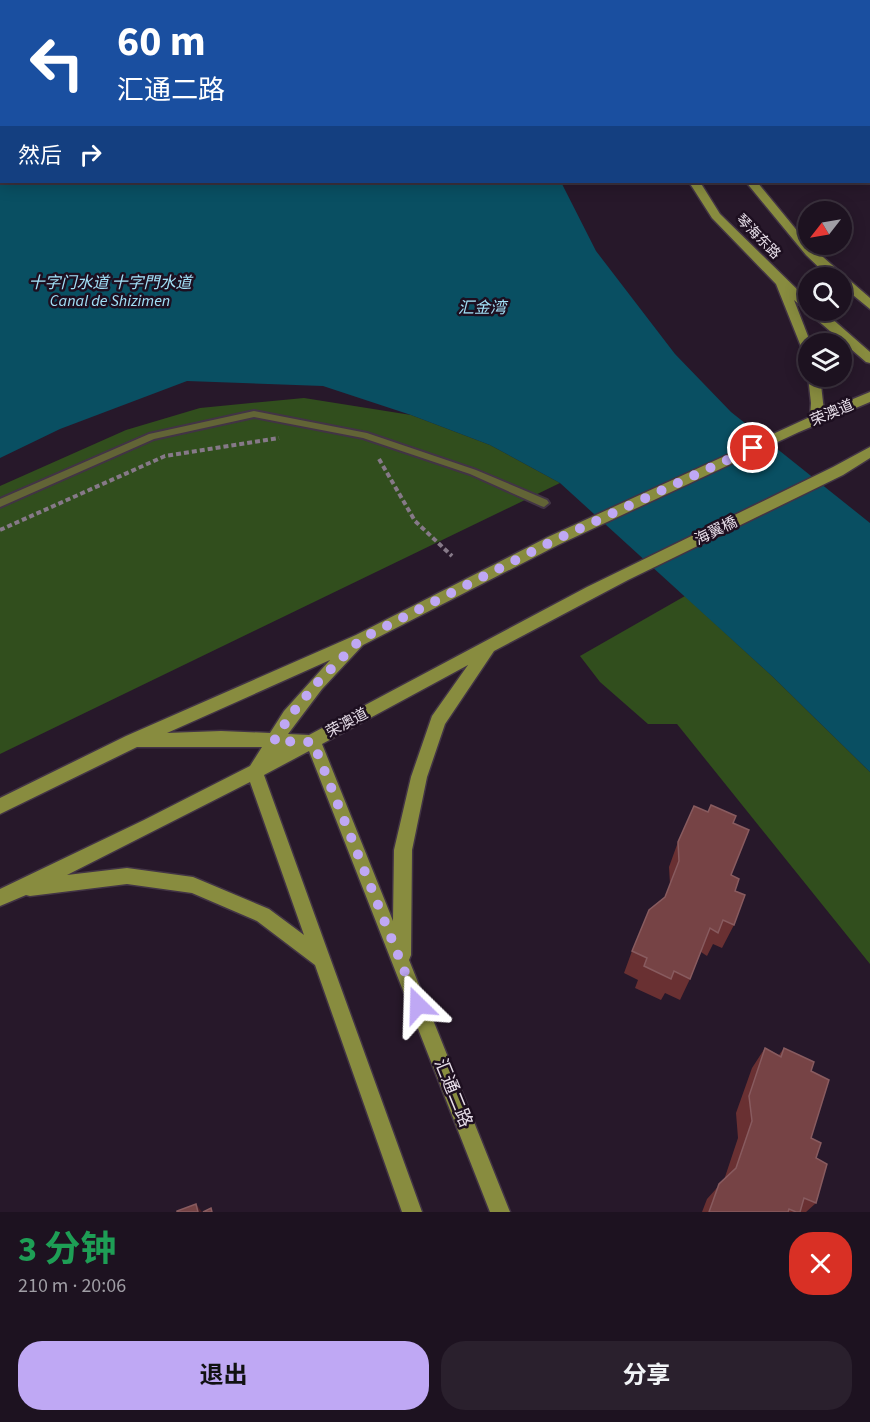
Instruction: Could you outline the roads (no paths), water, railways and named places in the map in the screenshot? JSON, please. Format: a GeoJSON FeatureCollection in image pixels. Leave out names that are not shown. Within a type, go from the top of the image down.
{"type":"FeatureCollection","features":[{"type":"Feature","properties":{"kind":"main road","name":"琴海东路"},"geometry":{"type":"LineString","coordinates":[[697,183],[716,216],[798,297]]}},
{"type":"Feature","properties":{"kind":"main road","name":"琴海东路"},"geometry":{"type":"LineString","coordinates":[[753,183],[810,252],[827,267]]}},
{"type":"Feature","properties":{"kind":"main road"},"geometry":{"type":"LineString","coordinates":[[780,281],[801,333]]}},
{"type":"Feature","properties":{"kind":"main road"},"geometry":{"type":"LineString","coordinates":[[852,286],[870,296]]}},
{"type":"Feature","properties":{"kind":"main road","name":"琴海东路"},"geometry":{"type":"LineString","coordinates":[[852,289],[870,305]]}},
{"type":"Feature","properties":{"kind":"main road"},"geometry":{"type":"LineString","coordinates":[[827,321],[870,359]]}},
{"type":"Feature","properties":{"kind":"main road"},"geometry":{"type":"LineString","coordinates":[[816,387],[818,403],[816,419]]}},
{"type":"Feature","properties":{"kind":"main road","name":"荣澳道"},"geometry":{"type":"LineString","coordinates":[[361,639],[553,541],[816,419],[870,397]]}},
{"type":"Feature","properties":{"kind":"main road","name":"海翼橋"},"geometry":{"type":"LineString","coordinates":[[594,590],[868,455]]}},
{"type":"Feature","properties":{"kind":"main road","name":"荣澳道"},"geometry":{"type":"LineString","coordinates":[[0,898],[313,742],[594,590]]}},
{"type":"Feature","properties":{"kind":"main road"},"geometry":{"type":"LineString","coordinates":[[0,806],[132,741],[361,639]]}},
{"type":"Feature","properties":{"kind":"main road"},"geometry":{"type":"LineString","coordinates":[[361,639],[316,684],[290,716],[255,772],[412,1212]]}},
{"type":"Feature","properties":{"kind":"main road"},"geometry":{"type":"LineString","coordinates":[[402,964],[403,850],[418,777],[438,721],[489,647]]}},
{"type":"Feature","properties":{"kind":"main road"},"geometry":{"type":"LineString","coordinates":[[132,741],[221,738],[313,742]]}},
{"type":"Feature","properties":{"kind":"main road","name":"汇通二路"},"geometry":{"type":"LineString","coordinates":[[313,742],[500,1212]]}},
{"type":"Feature","properties":{"kind":"main road"},"geometry":{"type":"LineString","coordinates":[[18,889],[127,876],[193,885],[263,915],[322,959]]}},
{"type":"Feature","properties":{"kind":"lane"},"geometry":{"type":"LineString","coordinates":[[0,503],[152,435],[254,414],[364,435],[473,472],[544,503]]}},
{"type":"Feature","properties":{"kind":"water","name":"汇金湾"},"geometry":{"type":"Polygon","coordinates":[[[0,183],[562,183],[596,251],[675,354],[731,412],[870,523],[870,772],[772,676],[560,483],[490,445],[411,415],[323,386],[187,381],[60,429],[0,458],[0,183]]]}},
{"type":"Feature","properties":{"kind":"water label","name":"十字门水道 十字門水道 Canal de Shizimen"},"geometry":{"type":"Point","coordinates":[110,292]}}]}
